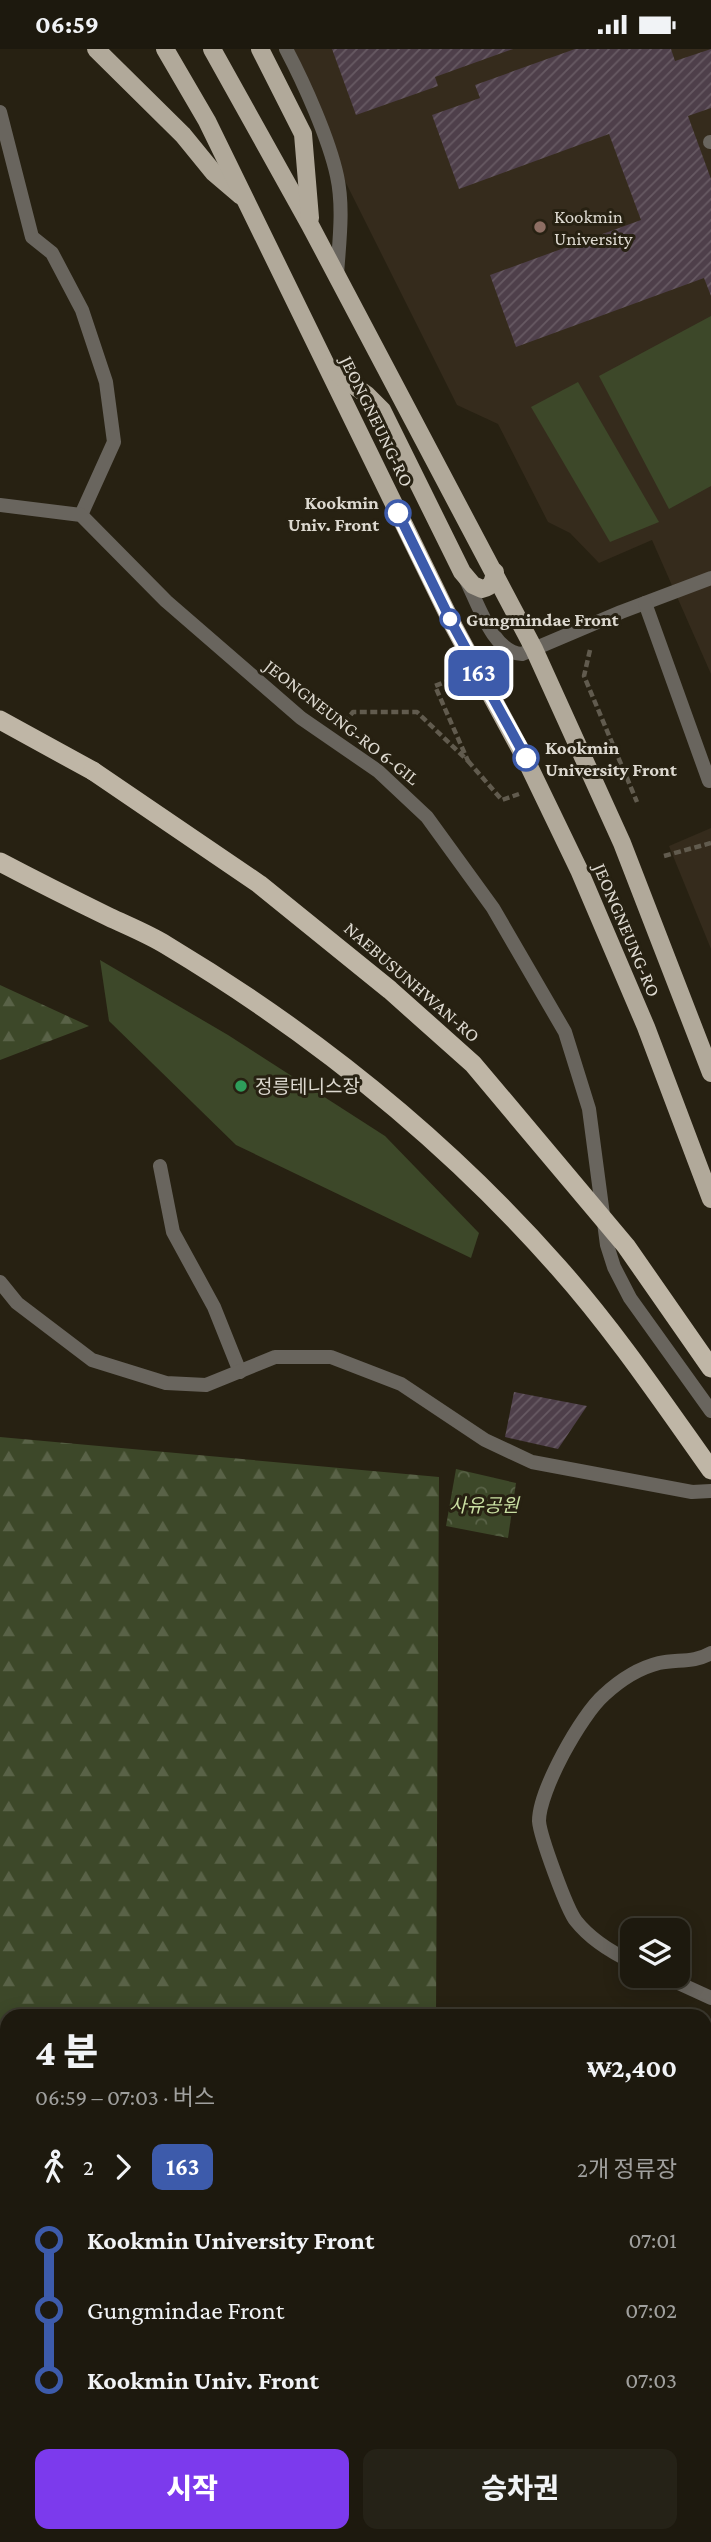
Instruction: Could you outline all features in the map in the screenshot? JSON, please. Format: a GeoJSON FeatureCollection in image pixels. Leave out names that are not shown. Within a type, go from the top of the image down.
{"type":"FeatureCollection","features":[{"type":"Feature","properties":{"kind":"highway","name":"NAEBUSUNHWAN-RO"},"geometry":{"type":"LineString","coordinates":[[0,720],[93,771],[259,884],[390,990],[472,1064],[626,1246],[711,1368]]}},
{"type":"Feature","properties":{"kind":"highway"},"geometry":{"type":"LineString","coordinates":[[0,862],[164,944],[198,965],[254,1001],[348,1069],[415,1124],[487,1192],[559,1267],[635,1364],[711,1470]]}},
{"type":"Feature","properties":{"kind":"main road"},"geometry":{"type":"LineString","coordinates":[[96,49],[183,135],[214,173],[246,201]]}},
{"type":"Feature","properties":{"kind":"main road","name":"JEONGNEUNG-RO"},"geometry":{"type":"LineString","coordinates":[[164,49],[207,121],[454,627],[540,788],[579,870],[646,1027],[711,1199]]}},
{"type":"Feature","properties":{"kind":"main road","name":"JEONGNEUNG-RO"},"geometry":{"type":"LineString","coordinates":[[212,49],[337,275],[534,649],[622,842],[711,1073]]}},
{"type":"Feature","properties":{"kind":"main road"},"geometry":{"type":"LineString","coordinates":[[260,49],[303,135],[310,225]]}},
{"type":"Feature","properties":{"kind":"main road"},"geometry":{"type":"LineString","coordinates":[[327,366],[367,395],[382,410],[462,572],[473,585],[482,589],[489,588],[493,583],[495,572]]}},
{"type":"Feature","properties":{"kind":"street"},"geometry":{"type":"LineString","coordinates":[[286,49],[319,124],[337,176],[341,222],[337,275]]}},
{"type":"Feature","properties":{"kind":"street"},"geometry":{"type":"LineString","coordinates":[[0,112],[32,237],[52,253],[82,310],[106,383],[114,442],[81,515],[0,505]]}},
{"type":"Feature","properties":{"kind":"street","name":"JEONGNEUNG-RO 6-GIL"},"geometry":{"type":"LineString","coordinates":[[81,515],[166,601],[301,718],[378,771],[427,817],[494,908],[565,1032],[589,1109],[607,1245],[614,1267],[630,1298],[711,1411]]}},
{"type":"Feature","properties":{"kind":"street"},"geometry":{"type":"LineString","coordinates":[[462,572],[496,638],[504,649],[514,654],[522,654],[711,578]]}},
{"type":"Feature","properties":{"kind":"street"},"geometry":{"type":"LineString","coordinates":[[645,603],[709,781]]}},
{"type":"Feature","properties":{"kind":"street"},"geometry":{"type":"LineString","coordinates":[[160,1166],[173,1232],[214,1307],[240,1372]]}},
{"type":"Feature","properties":{"kind":"street"},"geometry":{"type":"LineString","coordinates":[[0,1282],[17,1303],[92,1360],[166,1383],[206,1385],[275,1357],[331,1357],[401,1384],[485,1440],[532,1462],[692,1492],[711,1490]]}},
{"type":"Feature","properties":{"kind":"street"},"geometry":{"type":"LineString","coordinates":[[620,1956],[607,1950],[575,1920],[543,1841],[539,1823],[543,1795],[586,1717],[602,1696],[625,1678],[646,1667],[702,1658],[711,1653]]}},
{"type":"Feature","properties":{"kind":"street"},"geometry":{"type":"LineString","coordinates":[[689,1988],[711,1998]]}},
{"type":"Feature","properties":{"kind":"path"},"geometry":{"type":"LineString","coordinates":[[590,650],[584,676],[638,802]]}},
{"type":"Feature","properties":{"kind":"path"},"geometry":{"type":"LineString","coordinates":[[468,761],[435,686],[477,669]]}},
{"type":"Feature","properties":{"kind":"path"},"geometry":{"type":"LineString","coordinates":[[330,738],[353,712],[417,712],[468,761],[502,800],[540,788]]}},
{"type":"Feature","properties":{"kind":"path"},"geometry":{"type":"LineString","coordinates":[[664,856],[711,843]]}},
{"type":"Feature","properties":{"kind":"shaded area","name":"Kookmin University"},"geometry":{"type":"Polygon","coordinates":[[[279,49],[711,49],[711,674],[652,540],[599,563],[570,533],[548,522],[498,424],[457,405],[279,49]]]}},
{"type":"Feature","properties":{"kind":"shaded area"},"geometry":{"type":"Polygon","coordinates":[[[711,828],[711,949],[669,846],[711,828]]]}},
{"type":"Feature","properties":{"kind":"green space"},"geometry":{"type":"Polygon","coordinates":[[[711,316],[711,486],[669,509],[599,376],[711,316]]]}},
{"type":"Feature","properties":{"kind":"green space"},"geometry":{"type":"Polygon","coordinates":[[[578,382],[659,522],[610,542],[531,407],[578,382]]]}},
{"type":"Feature","properties":{"kind":"green space","name":"정릉테니스장"},"geometry":{"type":"Polygon","coordinates":[[[100,960],[228,1035],[385,1136],[479,1233],[471,1258],[236,1145],[109,1021],[100,960]]]}},
{"type":"Feature","properties":{"kind":"green space"},"geometry":{"type":"Polygon","coordinates":[[[0,985],[89,1026],[0,1060],[0,985]]]}},
{"type":"Feature","properties":{"kind":"green space"},"geometry":{"type":"Polygon","coordinates":[[[0,1437],[439,1477],[436,2009],[0,2009],[0,1437]]]}},
{"type":"Feature","properties":{"kind":"green space","name":"사유공원"},"geometry":{"type":"Polygon","coordinates":[[[456,1469],[516,1483],[508,1538],[446,1526],[456,1469]]]}},
{"type":"Feature","properties":{"kind":"building"},"geometry":{"type":"Polygon","coordinates":[[[332,49],[513,49],[435,77],[438,86],[356,115],[332,49]]]}},
{"type":"Feature","properties":{"kind":"building"},"geometry":{"type":"Polygon","coordinates":[[[575,49],[671,49],[675,61],[711,49],[711,108],[688,116],[711,179],[711,296],[704,278],[516,347],[490,275],[641,220],[609,134],[459,189],[432,115],[480,98],[475,85],[575,49]]]}},
{"type":"Feature","properties":{"kind":"building"},"geometry":{"type":"Polygon","coordinates":[[[514,1392],[587,1406],[558,1449],[505,1437],[514,1392]]]}},
{"type":"Feature","properties":{"kind":"bus line","name":"163"},"geometry":{"type":"LineString","coordinates":[[398,513],[454,627],[526,758]]}},
{"type":"Feature","properties":{"kind":"place","name":"Kookmin University"},"geometry":{"type":"Point","coordinates":[540,227]}},
{"type":"Feature","properties":{"kind":"place","name":"Kookmin Univ. Front"},"geometry":{"type":"Point","coordinates":[398,513]}},
{"type":"Feature","properties":{"kind":"place","name":"Gungmindae Front"},"geometry":{"type":"Point","coordinates":[450,619]}},
{"type":"Feature","properties":{"kind":"place","name":"Kookmin University Front"},"geometry":{"type":"Point","coordinates":[526,758]}},
{"type":"Feature","properties":{"kind":"place","name":"정릉테니스장"},"geometry":{"type":"Point","coordinates":[241,1086]}}]}
